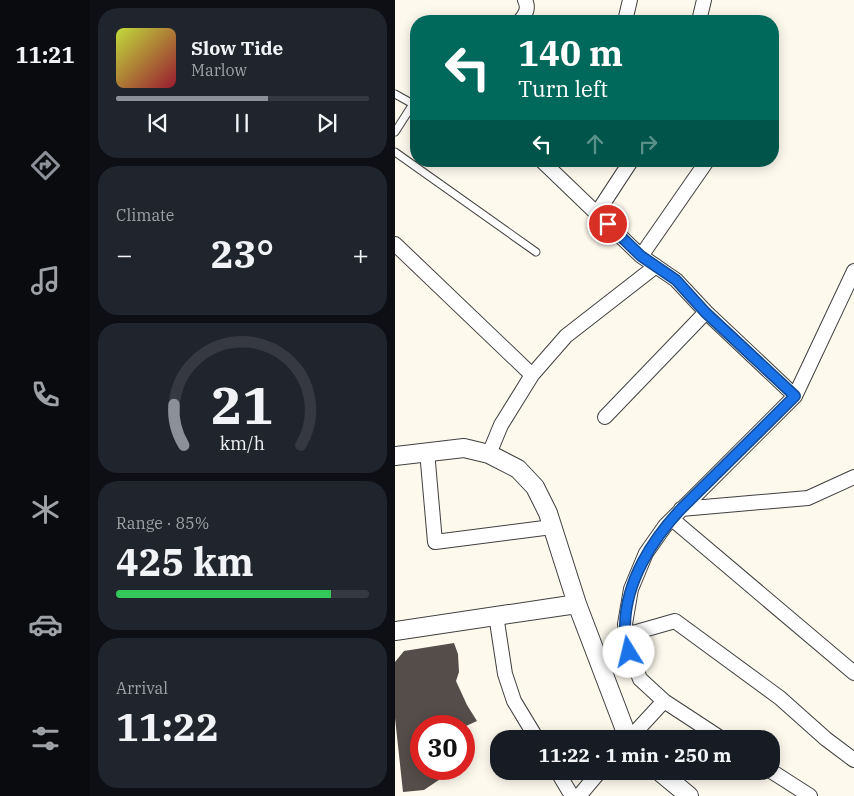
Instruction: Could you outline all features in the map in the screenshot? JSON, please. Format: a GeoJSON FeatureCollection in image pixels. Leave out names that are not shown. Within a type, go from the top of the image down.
{"type":"FeatureCollection","features":[{"type":"Feature","properties":{"kind":"street"},"geometry":{"type":"LineString","coordinates":[[525,0],[527,5],[525,15]]}},
{"type":"Feature","properties":{"kind":"street"},"geometry":{"type":"LineString","coordinates":[[626,15],[630,0]]}},
{"type":"Feature","properties":{"kind":"street"},"geometry":{"type":"LineString","coordinates":[[700,15],[704,0]]}},
{"type":"Feature","properties":{"kind":"street"},"geometry":{"type":"LineString","coordinates":[[548,167],[641,256],[676,280],[705,312],[795,396]]}},
{"type":"Feature","properties":{"kind":"street"},"geometry":{"type":"LineString","coordinates":[[597,213],[627,167]]}},
{"type":"Feature","properties":{"kind":"street"},"geometry":{"type":"LineString","coordinates":[[641,256],[703,167]]}},
{"type":"Feature","properties":{"kind":"street"},"geometry":{"type":"LineString","coordinates":[[395,244],[532,375]]}},
{"type":"Feature","properties":{"kind":"street"},"geometry":{"type":"LineString","coordinates":[[489,454],[501,425],[532,375],[566,336],[656,266]]}},
{"type":"Feature","properties":{"kind":"street"},"geometry":{"type":"LineString","coordinates":[[708,730],[664,701],[640,679],[629,652],[626,635],[625,624],[631,589],[646,553],[677,514],[795,396],[854,271]]}},
{"type":"Feature","properties":{"kind":"street"},"geometry":{"type":"LineString","coordinates":[[605,417],[705,312]]}},
{"type":"Feature","properties":{"kind":"street"},"geometry":{"type":"LineString","coordinates":[[395,456],[464,448],[489,454],[518,469],[535,487],[548,513],[577,604],[625,730]]}},
{"type":"Feature","properties":{"kind":"street"},"geometry":{"type":"LineString","coordinates":[[427,451],[435,542],[553,527]]}},
{"type":"Feature","properties":{"kind":"street"},"geometry":{"type":"LineString","coordinates":[[677,514],[808,498],[854,477]]}},
{"type":"Feature","properties":{"kind":"street"},"geometry":{"type":"LineString","coordinates":[[677,514],[854,673]]}},
{"type":"Feature","properties":{"kind":"street"},"geometry":{"type":"LineString","coordinates":[[395,631],[577,604]]}},
{"type":"Feature","properties":{"kind":"street"},"geometry":{"type":"LineString","coordinates":[[496,615],[505,674],[514,702],[531,730]]}},
{"type":"Feature","properties":{"kind":"street"},"geometry":{"type":"LineString","coordinates":[[626,635],[675,621],[780,698],[826,739],[854,760]]}},
{"type":"Feature","properties":{"kind":"street"},"geometry":{"type":"LineString","coordinates":[[637,730],[664,701]]}},
{"type":"Feature","properties":{"kind":"street"},"geometry":{"type":"LineString","coordinates":[[780,777],[810,796]]}},
{"type":"Feature","properties":{"kind":"street"},"geometry":{"type":"LineString","coordinates":[[562,780],[572,796]]}},
{"type":"Feature","properties":{"kind":"street"},"geometry":{"type":"LineString","coordinates":[[579,796],[592,780]]}},
{"type":"Feature","properties":{"kind":"street"},"geometry":{"type":"LineString","coordinates":[[670,780],[689,796]]}},
{"type":"Feature","properties":{"kind":"lane"},"geometry":{"type":"LineString","coordinates":[[395,94],[410,102]]}},
{"type":"Feature","properties":{"kind":"lane"},"geometry":{"type":"LineString","coordinates":[[395,132],[410,109]]}},
{"type":"Feature","properties":{"kind":"lane"},"geometry":{"type":"LineString","coordinates":[[395,152],[410,163]]}},
{"type":"Feature","properties":{"kind":"lane"},"geometry":{"type":"LineString","coordinates":[[416,167],[536,252]]}},
{"type":"Feature","properties":{"kind":"building"},"geometry":{"type":"Polygon","coordinates":[[[454,643],[458,654],[459,672],[456,681],[473,715],[410,715],[410,780],[439,780],[424,790],[403,792],[395,718],[395,662],[404,651],[454,643]]]}},
{"type":"Feature","properties":{"kind":"route"},"geometry":{"type":"LineString","coordinates":[[608,224],[641,256],[676,280],[705,312],[795,396],[681,509],[665,526],[646,553],[631,589],[625,624],[629,652]]}}]}
